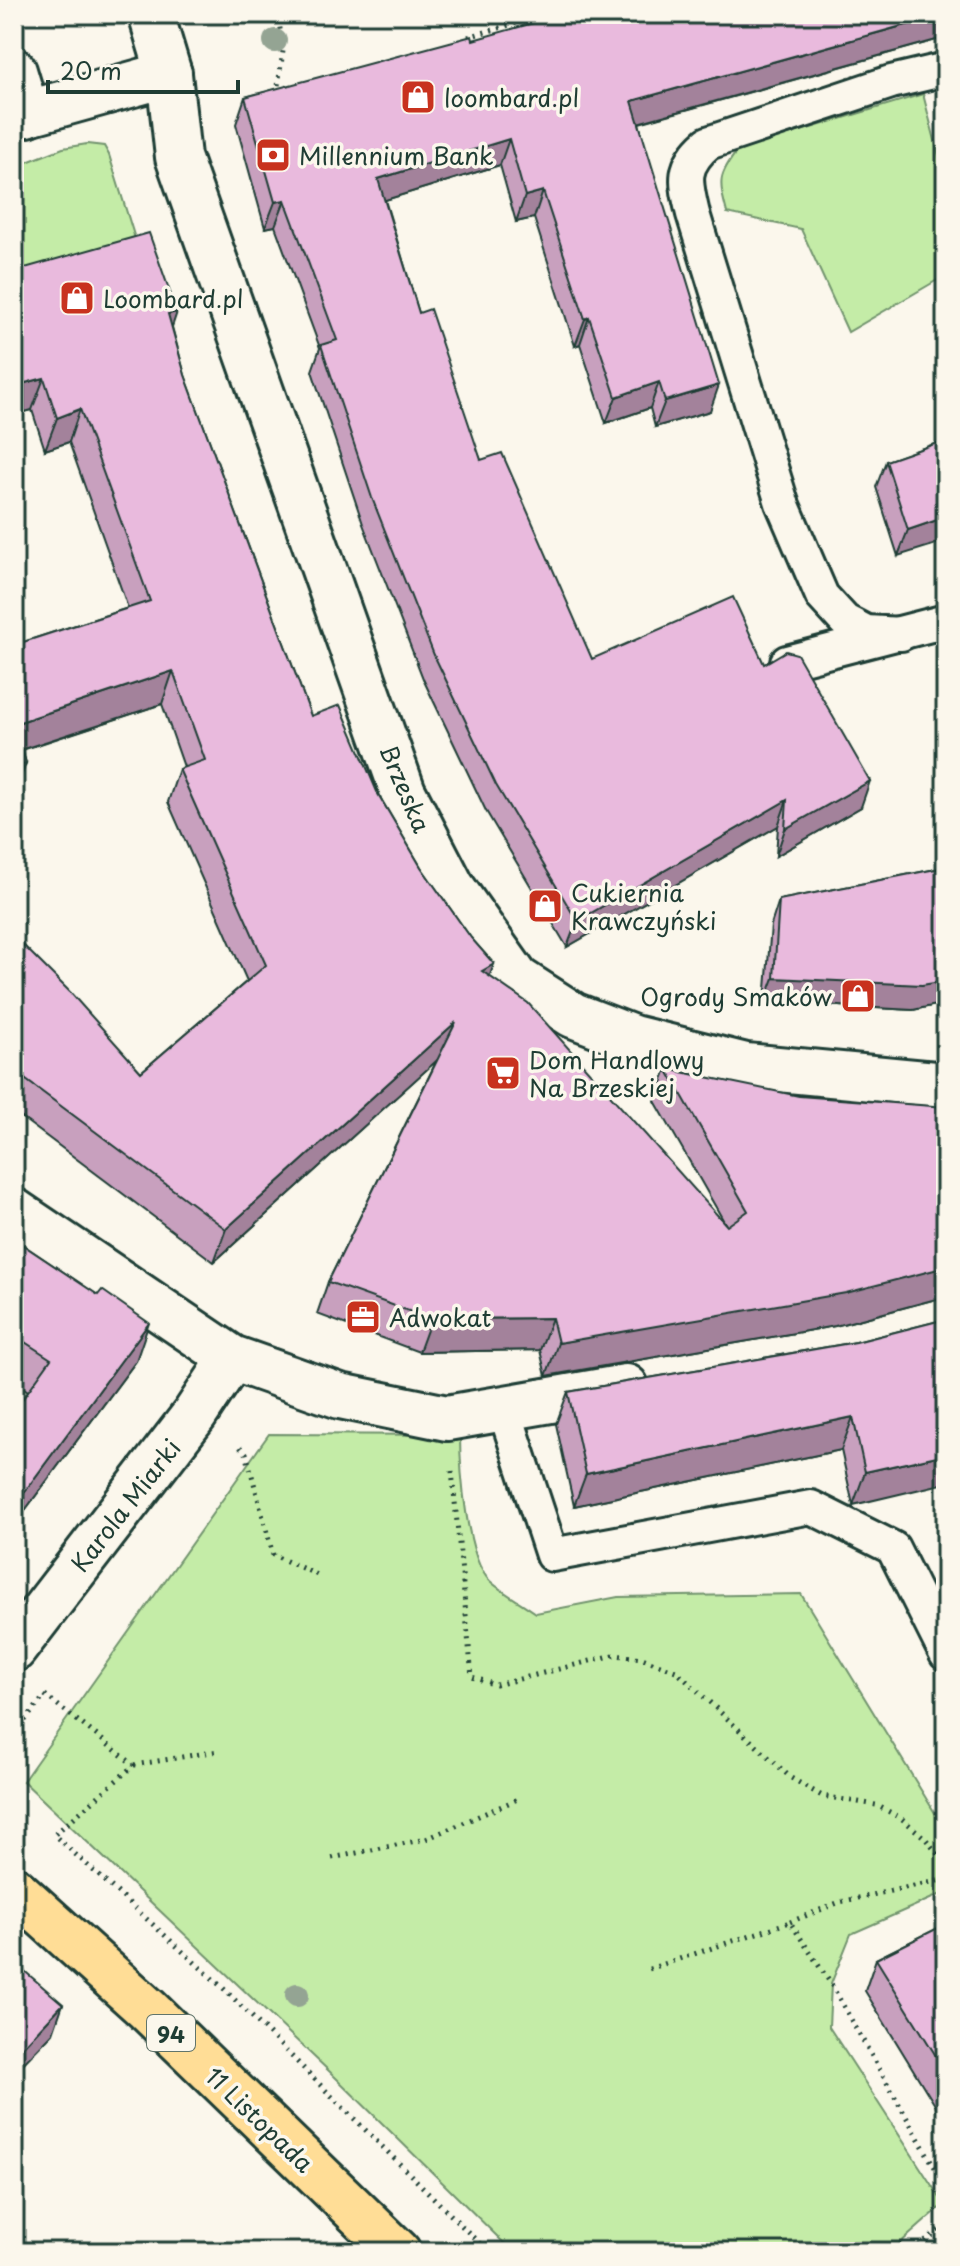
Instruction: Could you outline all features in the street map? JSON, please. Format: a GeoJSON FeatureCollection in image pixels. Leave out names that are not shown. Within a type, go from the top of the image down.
{"type":"FeatureCollection","features":[{"type":"Feature","properties":{"kind":"main road","name":"11 Listopada"},"geometry":{"type":"LineString","coordinates":[[14,1889],[147,2009],[398,2252]]}},
{"type":"Feature","properties":{"kind":"street","name":"Brzeska"},"geometry":{"type":"LineString","coordinates":[[151,14],[169,74],[178,157],[403,792],[452,887],[517,979],[573,1015],[661,1045],[746,1066],[946,1085]]}},
{"type":"Feature","properties":{"kind":"street"},"geometry":{"type":"LineString","coordinates":[[14,71],[21,116],[169,74]]}},
{"type":"Feature","properties":{"kind":"street"},"geometry":{"type":"LineString","coordinates":[[14,1211],[232,1358],[340,1396],[447,1418],[672,1380]]}},
{"type":"Feature","properties":{"kind":"street","name":"Karola Miarki"},"geometry":{"type":"LineString","coordinates":[[14,1649],[195,1414],[232,1358]]}},
{"type":"Feature","properties":{"kind":"lane"},"geometry":{"type":"LineString","coordinates":[[901,634],[866,632],[845,621],[822,596],[782,503],[693,214],[687,173],[691,157],[708,143],[891,82],[946,69]]}},
{"type":"Feature","properties":{"kind":"lane"},"geometry":{"type":"LineString","coordinates":[[787,662],[946,621]]}},
{"type":"Feature","properties":{"kind":"lane"},"geometry":{"type":"LineString","coordinates":[[504,1409],[552,1555],[811,1507],[893,1548],[946,1654]]}},
{"type":"Feature","properties":{"kind":"path"},"geometry":{"type":"LineString","coordinates":[[277,94],[283,51],[278,14]]}},
{"type":"Feature","properties":{"kind":"path"},"geometry":{"type":"LineString","coordinates":[[457,41],[547,14]]}},
{"type":"Feature","properties":{"kind":"path"},"geometry":{"type":"LineString","coordinates":[[265,99],[292,89]]}},
{"type":"Feature","properties":{"kind":"path"},"geometry":{"type":"LineString","coordinates":[[447,1418],[472,1677],[496,1685],[614,1655],[642,1658],[676,1671],[791,1778],[822,1796],[876,1805],[901,1818],[925,1838],[946,1864]]}},
{"type":"Feature","properties":{"kind":"path"},"geometry":{"type":"LineString","coordinates":[[45,1695],[134,1765]]}},
{"type":"Feature","properties":{"kind":"path"},"geometry":{"type":"LineString","coordinates":[[218,1751],[134,1765],[54,1835],[223,1988],[488,2252]]}},
{"type":"Feature","properties":{"kind":"path"},"geometry":{"type":"LineString","coordinates":[[332,1858],[426,1839],[520,1798]]}},
{"type":"Feature","properties":{"kind":"path"},"geometry":{"type":"LineString","coordinates":[[649,1969],[840,1902],[946,1879]]}},
{"type":"Feature","properties":{"kind":"path"},"geometry":{"type":"LineString","coordinates":[[790,1922],[831,1984],[946,2187]]}},
{"type":"Feature","properties":{"kind":"path"},"geometry":{"type":"LineString","coordinates":[[913,2252],[946,2224]]}},
{"type":"Feature","properties":{"kind":"green space"},"geometry":{"type":"Polygon","coordinates":[[[923,94],[946,183],[946,275],[848,332],[801,229],[727,213],[721,186],[723,173],[738,150],[923,94]]]}},
{"type":"Feature","properties":{"kind":"green space"},"geometry":{"type":"Polygon","coordinates":[[[87,144],[104,146],[109,155],[141,258],[14,292],[14,167],[63,148],[87,144]]]}},
{"type":"Feature","properties":{"kind":"green space"},"geometry":{"type":"Polygon","coordinates":[[[269,1434],[460,1435],[466,1512],[482,1570],[495,1585],[536,1613],[618,1597],[801,1594],[946,1831],[946,1892],[851,1934],[831,1984],[829,2027],[944,2204],[890,2252],[513,2252],[329,2071],[23,1781],[269,1434]]]}},
{"type":"Feature","properties":{"kind":"building"},"geometry":{"type":"Polygon","coordinates":[[[565,14],[945,14],[632,101],[719,385],[665,401],[659,382],[616,397],[589,317],[585,319],[543,191],[525,196],[509,139],[378,179],[419,313],[430,309],[481,460],[502,453],[592,659],[733,597],[764,664],[786,651],[797,654],[870,781],[785,829],[787,800],[577,921],[496,785],[434,655],[372,498],[321,345],[337,340],[285,200],[275,202],[245,97],[565,14]]]}},
{"type":"Feature","properties":{"kind":"building"},"geometry":{"type":"Polygon","coordinates":[[[149,233],[177,312],[168,314],[185,375],[311,716],[340,705],[378,794],[421,867],[471,938],[494,964],[482,971],[528,1003],[727,1226],[748,1211],[667,1069],[799,1096],[946,1107],[946,1267],[846,1293],[558,1343],[552,1318],[431,1319],[328,1282],[456,1022],[226,1229],[14,1071],[14,936],[69,991],[141,1072],[266,965],[179,769],[205,760],[173,671],[14,724],[14,645],[150,601],[80,409],[57,418],[44,378],[14,386],[14,271],[149,233]]]}},
{"type":"Feature","properties":{"kind":"building"},"geometry":{"type":"Polygon","coordinates":[[[946,440],[946,517],[908,530],[886,461],[946,440]]]}},
{"type":"Feature","properties":{"kind":"building"},"geometry":{"type":"Polygon","coordinates":[[[14,724],[26,763],[14,767],[14,724]]]}},
{"type":"Feature","properties":{"kind":"building"},"geometry":{"type":"Polygon","coordinates":[[[946,867],[946,981],[922,985],[774,978],[779,900],[946,867]]]}},
{"type":"Feature","properties":{"kind":"building"},"geometry":{"type":"Polygon","coordinates":[[[14,1239],[98,1295],[102,1290],[149,1323],[14,1506],[14,1411],[51,1359],[14,1335],[14,1239]]]}},
{"type":"Feature","properties":{"kind":"building"},"geometry":{"type":"Polygon","coordinates":[[[946,1319],[946,1454],[865,1472],[853,1417],[586,1474],[568,1392],[856,1342],[946,1319]]]}},
{"type":"Feature","properties":{"kind":"building"},"geometry":{"type":"Polygon","coordinates":[[[946,1924],[946,2072],[876,1959],[946,1924]]]}},
{"type":"Feature","properties":{"kind":"building"},"geometry":{"type":"Polygon","coordinates":[[[14,1962],[63,2004],[14,2056],[14,1962]]]}},
{"type":"Feature","properties":{"kind":"place","name":"loombard.pl"},"geometry":{"type":"Point","coordinates":[418,97]}},
{"type":"Feature","properties":{"kind":"place","name":"Millennium Bank"},"geometry":{"type":"Point","coordinates":[273,155]}},
{"type":"Feature","properties":{"kind":"place","name":"Loombard.pl"},"geometry":{"type":"Point","coordinates":[77,298]}},
{"type":"Feature","properties":{"kind":"place","name":"Cukiernia Krawczyński"},"geometry":{"type":"Point","coordinates":[545,906]}},
{"type":"Feature","properties":{"kind":"place","name":"Ogrody Smaków"},"geometry":{"type":"Point","coordinates":[858,996]}},
{"type":"Feature","properties":{"kind":"place","name":"Dom Handlowy Na Brzeskiej"},"geometry":{"type":"Point","coordinates":[503,1073]}},
{"type":"Feature","properties":{"kind":"place","name":"Adwokat"},"geometry":{"type":"Point","coordinates":[363,1317]}}]}
